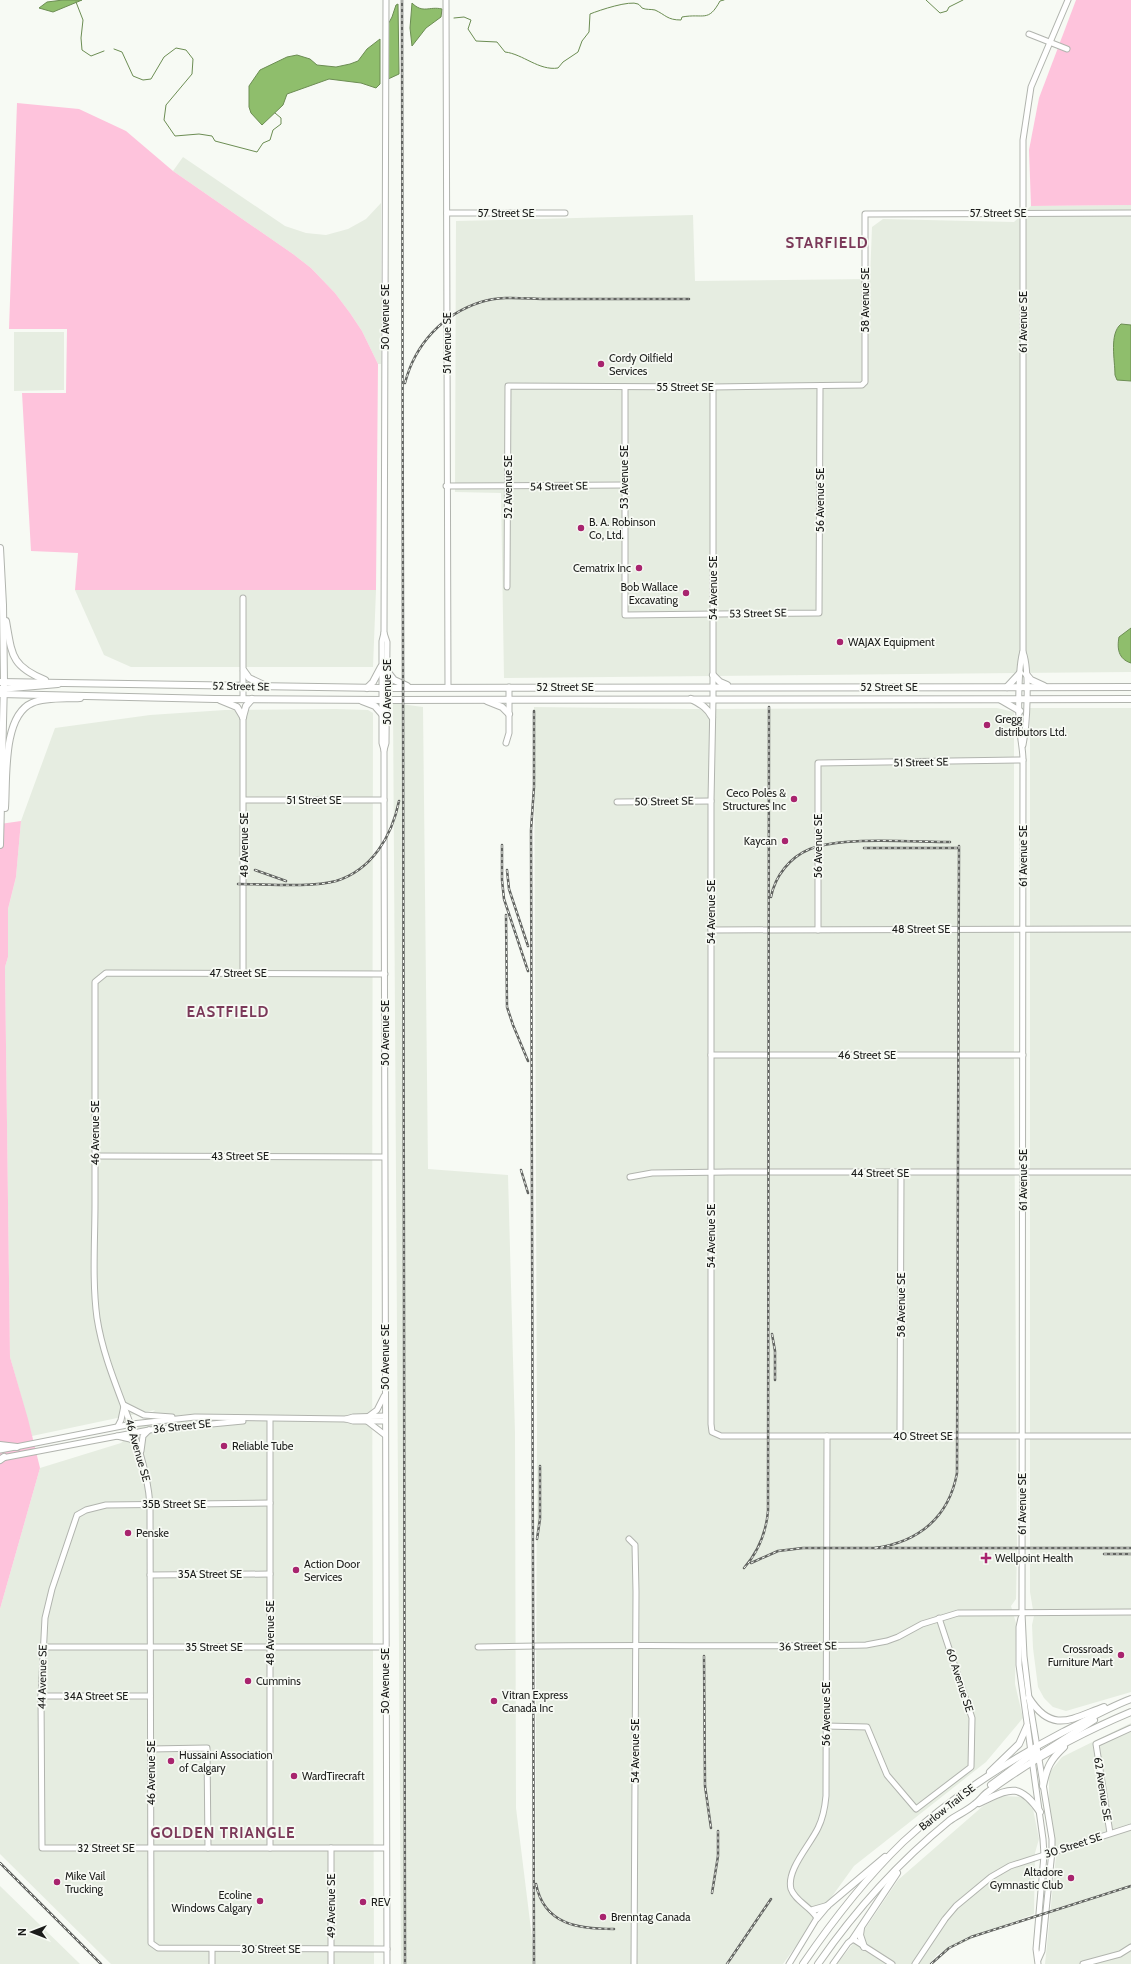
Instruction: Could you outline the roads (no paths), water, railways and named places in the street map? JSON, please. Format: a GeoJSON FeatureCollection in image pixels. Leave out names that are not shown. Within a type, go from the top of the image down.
{"type":"FeatureCollection","features":[{"type":"Feature","properties":{"kind":"main road"},"geometry":{"type":"LineString","coordinates":[[0,548],[4,604],[11,650],[16,662],[23,670],[48,682]]}},
{"type":"Feature","properties":{"kind":"main road"},"geometry":{"type":"LineString","coordinates":[[0,845],[1,688],[4,604]]}},
{"type":"Feature","properties":{"kind":"main road"},"geometry":{"type":"LineString","coordinates":[[367,688],[384,669],[397,682],[410,687]]}},
{"type":"Feature","properties":{"kind":"main road"},"geometry":{"type":"LineString","coordinates":[[244,672],[257,683],[271,687]]}},
{"type":"Feature","properties":{"kind":"main road"},"geometry":{"type":"LineString","coordinates":[[1007,687],[1023,673],[1031,680],[1047,687]]}},
{"type":"Feature","properties":{"kind":"main road"},"geometry":{"type":"LineString","coordinates":[[713,674],[720,682],[730,687]]}},
{"type":"Feature","properties":{"kind":"main road","name":"52 Street SE"},"geometry":{"type":"LineString","coordinates":[[1,688],[48,682],[244,687],[367,688],[1131,687]]}},
{"type":"Feature","properties":{"kind":"main road"},"geometry":{"type":"LineString","coordinates":[[1,688],[56,686],[62,682]]}},
{"type":"Feature","properties":{"kind":"main road","name":"52 Street SE"},"geometry":{"type":"LineString","coordinates":[[1,688],[104,696],[215,699],[1131,699]]}},
{"type":"Feature","properties":{"kind":"main road"},"geometry":{"type":"LineString","coordinates":[[1,829],[4,813],[9,740],[17,716],[24,707],[36,701],[104,696]]}},
{"type":"Feature","properties":{"kind":"main road"},"geometry":{"type":"LineString","coordinates":[[215,699],[238,707],[243,717]]}},
{"type":"Feature","properties":{"kind":"main road"},"geometry":{"type":"LineString","coordinates":[[243,717],[246,706],[252,699]]}},
{"type":"Feature","properties":{"kind":"main road"},"geometry":{"type":"LineString","coordinates":[[484,699],[502,706],[509,714]]}},
{"type":"Feature","properties":{"kind":"main road"},"geometry":{"type":"LineString","coordinates":[[689,699],[704,706],[709,710],[712,717]]}},
{"type":"Feature","properties":{"kind":"main road"},"geometry":{"type":"LineString","coordinates":[[999,699],[1020,711]]}},
{"type":"Feature","properties":{"kind":"main road"},"geometry":{"type":"LineString","coordinates":[[356,700],[372,705],[382,714]]}},
{"type":"Feature","properties":{"kind":"main road"},"geometry":{"type":"LineString","coordinates":[[0,1445],[17,1447]]}},
{"type":"Feature","properties":{"kind":"main road"},"geometry":{"type":"LineString","coordinates":[[1029,1698],[1036,1710],[1051,1720],[1056,1721],[1062,1721],[1115,1705]]}},
{"type":"Feature","properties":{"kind":"main road","name":"Barlow Trail SE"},"geometry":{"type":"LineString","coordinates":[[803,1964],[870,1878],[903,1842],[931,1818],[976,1784],[1031,1753],[1038,1746],[1115,1705],[1131,1699]]}},
{"type":"Feature","properties":{"kind":"main road","name":"Barlow Trail SE"},"geometry":{"type":"LineString","coordinates":[[818,1964],[842,1929],[883,1883],[950,1821],[975,1804],[986,1793],[1039,1757],[1073,1739],[1131,1712]]}},
{"type":"Feature","properties":{"kind":"main road"},"geometry":{"type":"LineString","coordinates":[[1039,1757],[1094,1720],[1100,1713]]}},
{"type":"Feature","properties":{"kind":"main road"},"geometry":{"type":"LineString","coordinates":[[976,1784],[1019,1744],[1027,1726]]}},
{"type":"Feature","properties":{"kind":"main road"},"geometry":{"type":"LineString","coordinates":[[1043,1786],[1046,1768],[1054,1756],[1073,1739]]}},
{"type":"Feature","properties":{"kind":"main road"},"geometry":{"type":"LineString","coordinates":[[986,1793],[989,1787],[1031,1753]]}},
{"type":"Feature","properties":{"kind":"main road"},"geometry":{"type":"LineString","coordinates":[[975,1804],[998,1793],[1014,1790],[1028,1796],[1040,1812]]}},
{"type":"Feature","properties":{"kind":"main road"},"geometry":{"type":"LineString","coordinates":[[817,1918],[827,1906],[903,1842]]}},
{"type":"Feature","properties":{"kind":"main road"},"geometry":{"type":"LineString","coordinates":[[853,1940],[903,1863]]}},
{"type":"Feature","properties":{"kind":"main road"},"geometry":{"type":"LineString","coordinates":[[813,1910],[827,1906]]}},
{"type":"Feature","properties":{"kind":"main road"},"geometry":{"type":"LineString","coordinates":[[860,1928],[860,1935],[864,1947]]}},
{"type":"Feature","properties":{"kind":"street","name":"50 Avenue SE"},"geometry":{"type":"LineString","coordinates":[[386,0],[384,633],[387,642],[384,669],[386,743],[384,750],[384,1157],[387,1964]]}},
{"type":"Feature","properties":{"kind":"street","name":"51 Avenue SE"},"geometry":{"type":"LineString","coordinates":[[446,0],[446,486],[448,687]]}},
{"type":"Feature","properties":{"kind":"street","name":"61 Avenue SE"},"geometry":{"type":"LineString","coordinates":[[1023,748],[1026,733],[1023,699],[1023,673],[1026,660],[1023,652],[1022,213],[1024,122],[1031,87],[1068,0]]}},
{"type":"Feature","properties":{"kind":"street"},"geometry":{"type":"LineString","coordinates":[[1029,34],[1067,49]]}},
{"type":"Feature","properties":{"kind":"street","name":"57 Street SE"},"geometry":{"type":"LineString","coordinates":[[865,214],[1131,213]]}},
{"type":"Feature","properties":{"kind":"street","name":"57 Street SE"},"geometry":{"type":"LineString","coordinates":[[447,214],[565,214]]}},
{"type":"Feature","properties":{"kind":"street","name":"58 Avenue SE"},"geometry":{"type":"LineString","coordinates":[[862,385],[866,382],[865,214]]}},
{"type":"Feature","properties":{"kind":"street","name":"55 Street SE"},"geometry":{"type":"LineString","coordinates":[[508,386],[820,387],[862,385]]}},
{"type":"Feature","properties":{"kind":"street","name":"52 Avenue SE"},"geometry":{"type":"LineString","coordinates":[[507,587],[508,386]]}},
{"type":"Feature","properties":{"kind":"street","name":"53 Avenue SE"},"geometry":{"type":"LineString","coordinates":[[625,387],[625,615]]}},
{"type":"Feature","properties":{"kind":"street","name":"54 Avenue SE"},"geometry":{"type":"LineString","coordinates":[[712,387],[713,699],[711,801],[711,1424],[712,1432],[714,1434]]}},
{"type":"Feature","properties":{"kind":"street","name":"56 Avenue SE"},"geometry":{"type":"LineString","coordinates":[[819,613],[820,387]]}},
{"type":"Feature","properties":{"kind":"street","name":"54 Street SE"},"geometry":{"type":"LineString","coordinates":[[446,486],[508,487],[624,485]]}},
{"type":"Feature","properties":{"kind":"street"},"geometry":{"type":"LineString","coordinates":[[243,598],[243,699]]}},
{"type":"Feature","properties":{"kind":"street","name":"53 Street SE"},"geometry":{"type":"LineString","coordinates":[[625,615],[819,613]]}},
{"type":"Feature","properties":{"kind":"street"},"geometry":{"type":"LineString","coordinates":[[506,743],[510,733],[509,687]]}},
{"type":"Feature","properties":{"kind":"street","name":"61 Avenue SE"},"geometry":{"type":"LineString","coordinates":[[1023,699],[1020,711],[1020,732],[1023,748],[1022,1613],[1024,1656],[1029,1698],[1038,1746],[1052,1851],[1042,1951],[1038,1962]]}},
{"type":"Feature","properties":{"kind":"street","name":"50 Avenue SE"},"geometry":{"type":"LineString","coordinates":[[384,700],[382,714],[382,743],[384,750]]}},
{"type":"Feature","properties":{"kind":"street","name":"48 Avenue SE"},"geometry":{"type":"LineString","coordinates":[[243,717],[244,973]]}},
{"type":"Feature","properties":{"kind":"street","name":"51 Street SE"},"geometry":{"type":"LineString","coordinates":[[818,763],[1023,760]]}},
{"type":"Feature","properties":{"kind":"street","name":"56 Avenue SE"},"geometry":{"type":"LineString","coordinates":[[818,763],[818,930]]}},
{"type":"Feature","properties":{"kind":"street","name":"51 Street SE"},"geometry":{"type":"LineString","coordinates":[[244,800],[384,800]]}},
{"type":"Feature","properties":{"kind":"street","name":"50 Street SE"},"geometry":{"type":"LineString","coordinates":[[617,802],[711,801]]}},
{"type":"Feature","properties":{"kind":"street","name":"48 Street SE"},"geometry":{"type":"LineString","coordinates":[[711,930],[1131,929]]}},
{"type":"Feature","properties":{"kind":"street","name":"47 Street SE"},"geometry":{"type":"LineString","coordinates":[[95,982],[106,974],[385,974]]}},
{"type":"Feature","properties":{"kind":"street","name":"46 Avenue SE"},"geometry":{"type":"LineString","coordinates":[[95,982],[95,1301],[102,1339],[141,1454],[148,1482],[150,1504],[151,1943],[155,1947]]}},
{"type":"Feature","properties":{"kind":"street","name":"46 Street SE"},"geometry":{"type":"LineString","coordinates":[[711,1055],[1022,1055]]}},
{"type":"Feature","properties":{"kind":"street","name":"43 Street SE"},"geometry":{"type":"LineString","coordinates":[[95,1156],[384,1157]]}},
{"type":"Feature","properties":{"kind":"street","name":"44 Street SE"},"geometry":{"type":"LineString","coordinates":[[630,1177],[652,1172],[1131,1172]]}},
{"type":"Feature","properties":{"kind":"street","name":"58 Avenue SE"},"geometry":{"type":"LineString","coordinates":[[900,1436],[901,1173]]}},
{"type":"Feature","properties":{"kind":"street"},"geometry":{"type":"LineString","coordinates":[[385,1393],[377,1410],[367,1419],[385,1435]]}},
{"type":"Feature","properties":{"kind":"street"},"geometry":{"type":"LineString","coordinates":[[118,1426],[122,1420],[124,1405],[144,1415],[181,1419]]}},
{"type":"Feature","properties":{"kind":"street","name":"36 Street SE"},"geometry":{"type":"LineString","coordinates":[[0,1450],[118,1426],[181,1419],[385,1419]]}},
{"type":"Feature","properties":{"kind":"street","name":"48 Avenue SE"},"geometry":{"type":"LineString","coordinates":[[270,1419],[270,1848]]}},
{"type":"Feature","properties":{"kind":"street","name":"36 Street SE"},"geometry":{"type":"LineString","coordinates":[[1,1458],[134,1432],[270,1419]]}},
{"type":"Feature","properties":{"kind":"street"},"geometry":{"type":"LineString","coordinates":[[141,1454],[143,1436],[149,1430]]}},
{"type":"Feature","properties":{"kind":"street","name":"40 Street SE"},"geometry":{"type":"LineString","coordinates":[[714,1434],[827,1436],[1131,1436]]}},
{"type":"Feature","properties":{"kind":"street"},"geometry":{"type":"LineString","coordinates":[[114,1435],[130,1439],[138,1444]]}},
{"type":"Feature","properties":{"kind":"street","name":"56 Avenue SE"},"geometry":{"type":"LineString","coordinates":[[817,1918],[813,1910],[795,1896],[791,1889],[790,1878],[818,1829],[823,1814],[826,1796],[826,1646],[828,1548],[827,1436]]}},
{"type":"Feature","properties":{"kind":"street","name":"35B Street SE"},"geometry":{"type":"LineString","coordinates":[[79,1513],[106,1505],[270,1503]]}},
{"type":"Feature","properties":{"kind":"street","name":"44 Avenue SE"},"geometry":{"type":"LineString","coordinates":[[42,1848],[41,1696],[44,1618],[52,1588],[75,1519],[79,1513]]}},
{"type":"Feature","properties":{"kind":"street","name":"54 Avenue SE"},"geometry":{"type":"LineString","coordinates":[[629,1540],[634,1545],[634,1964]]}},
{"type":"Feature","properties":{"kind":"street","name":"35A Street SE"},"geometry":{"type":"LineString","coordinates":[[150,1575],[270,1574]]}},
{"type":"Feature","properties":{"kind":"street","name":"36 Street SE"},"geometry":{"type":"LineString","coordinates":[[478,1648],[635,1645],[711,1647],[866,1645],[887,1642],[922,1624],[958,1613],[1131,1612]]}},
{"type":"Feature","properties":{"kind":"street","name":"61 Avenue SE"},"geometry":{"type":"LineString","coordinates":[[1022,1613],[1019,1627],[1019,1665],[1040,1812],[1044,1855],[1036,1949],[1038,1962]]}},
{"type":"Feature","properties":{"kind":"street","name":"60 Avenue SE"},"geometry":{"type":"LineString","coordinates":[[826,1726],[866,1727],[887,1775],[916,1809],[971,1767],[972,1718],[939,1618]]}},
{"type":"Feature","properties":{"kind":"street","name":"35 Street SE"},"geometry":{"type":"LineString","coordinates":[[42,1647],[385,1647]]}},
{"type":"Feature","properties":{"kind":"street","name":"34A Street SE"},"geometry":{"type":"LineString","coordinates":[[41,1696],[150,1696]]}},
{"type":"Feature","properties":{"kind":"street","name":"62 Avenue SE"},"geometry":{"type":"LineString","coordinates":[[1110,1833],[1096,1744],[1131,1728]]}},
{"type":"Feature","properties":{"kind":"street"},"geometry":{"type":"LineString","coordinates":[[151,1749],[207,1748],[208,1848]]}},
{"type":"Feature","properties":{"kind":"street","name":"30 Street SE"},"geometry":{"type":"LineString","coordinates":[[915,1964],[945,1919],[972,1891],[991,1877],[1010,1866],[1052,1851],[1131,1827]]}},
{"type":"Feature","properties":{"kind":"street","name":"32 Street SE"},"geometry":{"type":"LineString","coordinates":[[42,1848],[386,1848]]}},
{"type":"Feature","properties":{"kind":"street","name":"49 Avenue SE"},"geometry":{"type":"LineString","coordinates":[[331,1848],[331,1964]]}},
{"type":"Feature","properties":{"kind":"street"},"geometry":{"type":"LineString","coordinates":[[789,1964],[817,1918]]}},
{"type":"Feature","properties":{"kind":"street"},"geometry":{"type":"LineString","coordinates":[[833,1964],[848,1943],[853,1940],[892,1964]]}},
{"type":"Feature","properties":{"kind":"street","name":"30 Street SE"},"geometry":{"type":"LineString","coordinates":[[155,1947],[212,1949],[387,1949]]}},
{"type":"Feature","properties":{"kind":"street"},"geometry":{"type":"LineString","coordinates":[[1083,1964],[1120,1954],[1131,1947]]}},
{"type":"Feature","properties":{"kind":"street"},"geometry":{"type":"LineString","coordinates":[[212,1949],[212,1964]]}},
{"type":"Feature","properties":{"kind":"waterway"},"geometry":{"type":"LineString","coordinates":[[454,18],[464,17],[471,20],[468,29],[476,41],[497,42],[505,52],[512,53],[544,67],[558,68],[563,62],[578,52],[582,41],[589,32],[590,14],[615,6],[634,3],[640,5],[644,9],[655,10],[670,18],[681,20],[682,17],[709,15],[720,1],[724,0]]}},
{"type":"Feature","properties":{"kind":"waterway"},"geometry":{"type":"LineString","coordinates":[[926,0],[940,13],[947,11],[949,7],[963,0]]}},
{"type":"Feature","properties":{"kind":"waterway"},"geometry":{"type":"LineString","coordinates":[[76,2],[83,20],[81,38],[82,50],[91,56],[104,51]]}},
{"type":"Feature","properties":{"kind":"waterway"},"geometry":{"type":"LineString","coordinates":[[114,49],[122,52],[133,76],[143,80],[151,79],[164,57],[176,48],[186,50],[193,59],[192,74],[166,105],[164,120],[175,136],[199,134],[212,136],[215,141],[257,152],[263,143],[270,140],[273,130],[281,124],[281,118],[275,113]]}},
{"type":"Feature","properties":{"kind":"railway"},"geometry":{"type":"LineString","coordinates":[[402,0],[405,1964]]}},
{"type":"Feature","properties":{"kind":"railway"},"geometry":{"type":"LineString","coordinates":[[405,383],[416,356],[423,343],[432,332],[454,314],[481,302],[506,298],[689,299]]}},
{"type":"Feature","properties":{"kind":"railway"},"geometry":{"type":"LineString","coordinates":[[744,1568],[754,1555],[761,1541],[766,1527],[768,1511],[769,707]]}},
{"type":"Feature","properties":{"kind":"railway"},"geometry":{"type":"LineString","coordinates":[[534,711],[534,787],[531,830],[534,1964]]}},
{"type":"Feature","properties":{"kind":"railway"},"geometry":{"type":"LineString","coordinates":[[238,884],[314,884],[336,881],[349,876],[360,869],[378,850],[391,827],[399,801]]}},
{"type":"Feature","properties":{"kind":"railway"},"geometry":{"type":"LineString","coordinates":[[771,897],[776,882],[784,868],[796,857],[810,849],[841,842],[859,841],[950,842]]}},
{"type":"Feature","properties":{"kind":"railway"},"geometry":{"type":"LineString","coordinates":[[502,845],[502,880],[504,899],[528,971]]}},
{"type":"Feature","properties":{"kind":"railway"},"geometry":{"type":"LineString","coordinates":[[875,1548],[891,1545],[905,1540],[930,1525],[947,1502],[953,1489],[957,1473],[959,846]]}},
{"type":"Feature","properties":{"kind":"railway"},"geometry":{"type":"LineString","coordinates":[[864,848],[957,848]]}},
{"type":"Feature","properties":{"kind":"railway"},"geometry":{"type":"LineString","coordinates":[[255,870],[286,881]]}},
{"type":"Feature","properties":{"kind":"railway"},"geometry":{"type":"LineString","coordinates":[[507,870],[509,889],[528,946]]}},
{"type":"Feature","properties":{"kind":"railway"},"geometry":{"type":"LineString","coordinates":[[506,915],[507,1007],[528,1061]]}},
{"type":"Feature","properties":{"kind":"railway"},"geometry":{"type":"LineString","coordinates":[[521,1170],[528,1193]]}},
{"type":"Feature","properties":{"kind":"railway"},"geometry":{"type":"LineString","coordinates":[[772,1334],[775,1351],[775,1380]]}},
{"type":"Feature","properties":{"kind":"railway"},"geometry":{"type":"LineString","coordinates":[[537,1539],[540,1519],[540,1466]]}},
{"type":"Feature","properties":{"kind":"railway"},"geometry":{"type":"LineString","coordinates":[[751,1563],[778,1551],[803,1548],[1131,1548]]}},
{"type":"Feature","properties":{"kind":"railway"},"geometry":{"type":"LineString","coordinates":[[1104,1554],[1131,1554]]}},
{"type":"Feature","properties":{"kind":"railway"},"geometry":{"type":"LineString","coordinates":[[704,1656],[705,1786],[711,1828]]}},
{"type":"Feature","properties":{"kind":"railway"},"geometry":{"type":"LineString","coordinates":[[712,1893],[718,1856],[718,1831]]}},
{"type":"Feature","properties":{"kind":"railway"},"geometry":{"type":"LineString","coordinates":[[0,1863],[101,1964]]}},
{"type":"Feature","properties":{"kind":"railway"},"geometry":{"type":"LineString","coordinates":[[536,1884],[540,1898],[547,1908],[555,1916],[565,1922],[588,1928],[614,1929]]}},
{"type":"Feature","properties":{"kind":"railway"},"geometry":{"type":"LineString","coordinates":[[931,1964],[949,1948],[971,1937],[1131,1886]]}},
{"type":"Feature","properties":{"kind":"railway"},"geometry":{"type":"LineString","coordinates":[[727,1964],[771,1899]]}},
{"type":"Feature","properties":{"kind":"place","name":"Cordy Oilfield Services"},"geometry":{"type":"Point","coordinates":[601,364]}},
{"type":"Feature","properties":{"kind":"place","name":"B. A. Robinson Co, Ltd."},"geometry":{"type":"Point","coordinates":[581,528]}},
{"type":"Feature","properties":{"kind":"place","name":"Cematrix Inc"},"geometry":{"type":"Point","coordinates":[639,568]}},
{"type":"Feature","properties":{"kind":"place","name":"Bob Wallace Excavating"},"geometry":{"type":"Point","coordinates":[686,593]}},
{"type":"Feature","properties":{"kind":"place","name":"WAJAX Equipment"},"geometry":{"type":"Point","coordinates":[840,642]}},
{"type":"Feature","properties":{"kind":"place","name":"Gregg distributors Ltd."},"geometry":{"type":"Point","coordinates":[987,725]}},
{"type":"Feature","properties":{"kind":"place","name":"Ceco Poles & Structures Inc"},"geometry":{"type":"Point","coordinates":[794,799]}},
{"type":"Feature","properties":{"kind":"place","name":"Kaycan"},"geometry":{"type":"Point","coordinates":[785,841]}},
{"type":"Feature","properties":{"kind":"place","name":"Reliable Tube"},"geometry":{"type":"Point","coordinates":[224,1446]}},
{"type":"Feature","properties":{"kind":"place","name":"Penske"},"geometry":{"type":"Point","coordinates":[128,1533]}},
{"type":"Feature","properties":{"kind":"place","name":"Wellpoint Health"},"geometry":{"type":"Point","coordinates":[986,1558]}},
{"type":"Feature","properties":{"kind":"place","name":"Action Door Services"},"geometry":{"type":"Point","coordinates":[296,1570]}},
{"type":"Feature","properties":{"kind":"place","name":"Crossroads Furniture Mart"},"geometry":{"type":"Point","coordinates":[1121,1655]}},
{"type":"Feature","properties":{"kind":"place","name":"Cummins"},"geometry":{"type":"Point","coordinates":[248,1681]}},
{"type":"Feature","properties":{"kind":"place","name":"Vitran Express Canada Inc"},"geometry":{"type":"Point","coordinates":[494,1701]}},
{"type":"Feature","properties":{"kind":"place","name":"Hussaini Association of Calgary"},"geometry":{"type":"Point","coordinates":[171,1761]}},
{"type":"Feature","properties":{"kind":"place","name":"WardTirecraft"},"geometry":{"type":"Point","coordinates":[294,1776]}},
{"type":"Feature","properties":{"kind":"place","name":"Altadore Gymnastic Club"},"geometry":{"type":"Point","coordinates":[1071,1878]}},
{"type":"Feature","properties":{"kind":"place","name":"Mike Vail Trucking"},"geometry":{"type":"Point","coordinates":[57,1882]}},
{"type":"Feature","properties":{"kind":"place","name":"Ecoline Windows Calgary"},"geometry":{"type":"Point","coordinates":[260,1901]}},
{"type":"Feature","properties":{"kind":"place","name":"REV"},"geometry":{"type":"Point","coordinates":[363,1902]}},
{"type":"Feature","properties":{"kind":"place","name":"Brenntag Canada"},"geometry":{"type":"Point","coordinates":[603,1917]}},
{"type":"Feature","properties":{"kind":"district","name":"STARFIELD"},"geometry":{"type":"Point","coordinates":[827,243]}},
{"type":"Feature","properties":{"kind":"district","name":"EASTFIELD"},"geometry":{"type":"Point","coordinates":[228,1012]}},
{"type":"Feature","properties":{"kind":"district","name":"GOLDEN TRIANGLE"},"geometry":{"type":"Point","coordinates":[223,1833]}}]}
